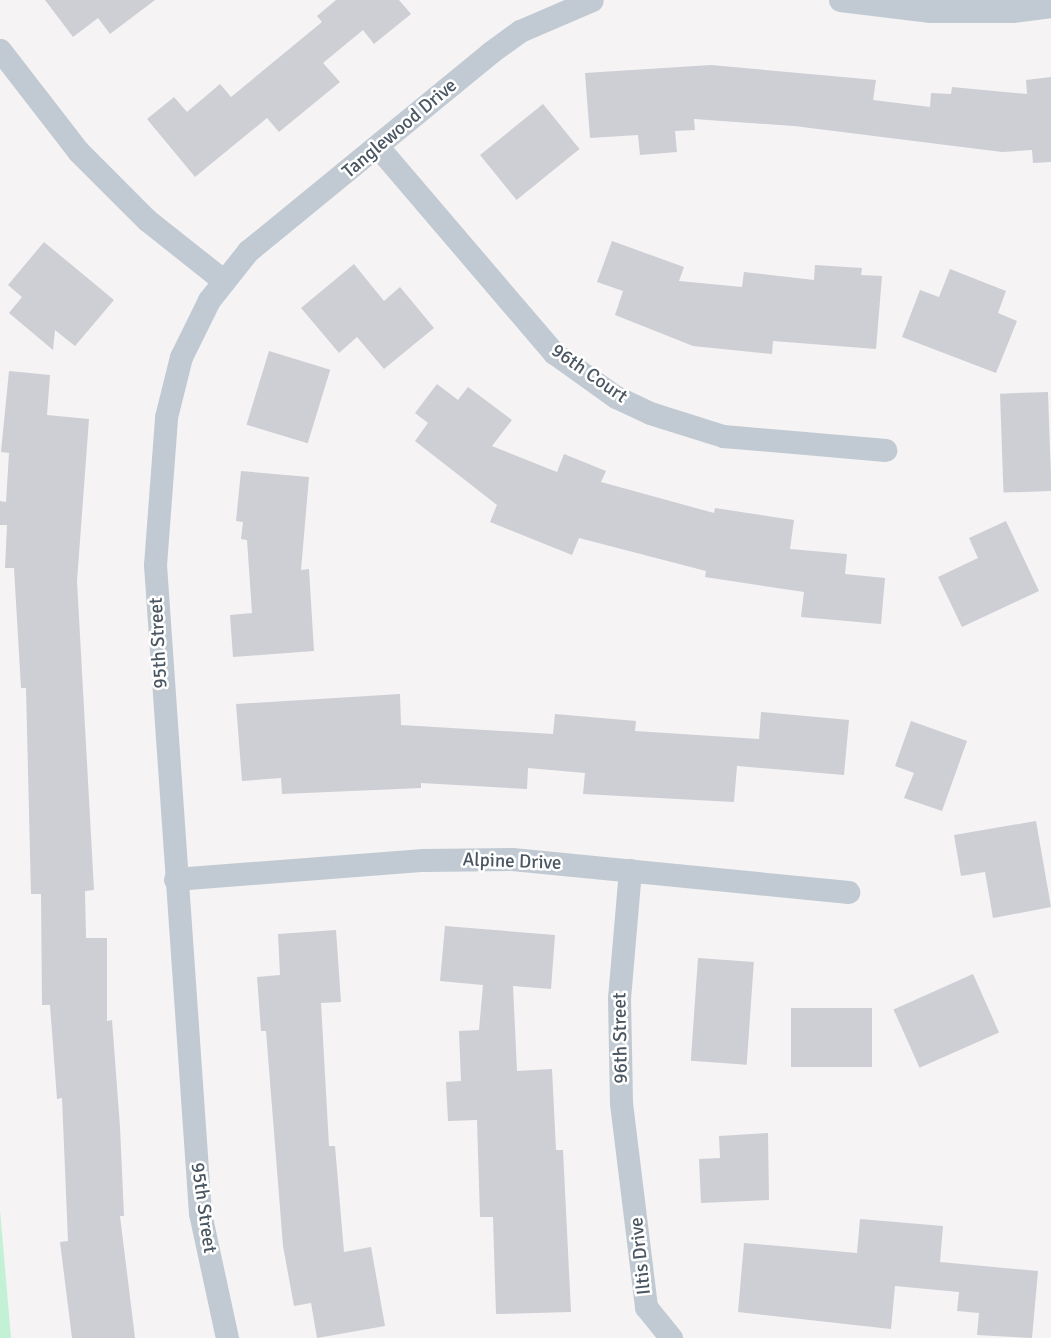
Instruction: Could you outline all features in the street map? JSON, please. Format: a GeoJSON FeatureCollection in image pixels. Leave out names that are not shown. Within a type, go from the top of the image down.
{"type":"FeatureCollection","features":[{"type":"Feature","properties":{"kind":"street","name":"Tanglewood Drive"},"geometry":{"type":"LineString","coordinates":[[224,281],[248,251],[520,31],[592,0]]}},
{"type":"Feature","properties":{"kind":"street"},"geometry":{"type":"LineString","coordinates":[[840,0],[930,11],[1012,11],[1051,6]]}},
{"type":"Feature","properties":{"kind":"street"},"geometry":{"type":"LineString","coordinates":[[0,50],[78,151],[147,220],[224,281]]}},
{"type":"Feature","properties":{"kind":"street","name":"96th Court"},"geometry":{"type":"LineString","coordinates":[[377,147],[554,353],[616,397],[650,414],[723,436],[885,450]]}},
{"type":"Feature","properties":{"kind":"street","name":"95th Street"},"geometry":{"type":"LineString","coordinates":[[224,281],[181,357],[166,417],[155,565],[200,1213],[227,1338]]}},
{"type":"Feature","properties":{"kind":"street","name":"Alpine Drive"},"geometry":{"type":"LineString","coordinates":[[175,879],[422,860],[512,859],[848,892]]}},
{"type":"Feature","properties":{"kind":"street","name":"96th Street"},"geometry":{"type":"LineString","coordinates":[[630,870],[619,999],[621,1103],[635,1207]]}},
{"type":"Feature","properties":{"kind":"street","name":"Iltis Drive"},"geometry":{"type":"LineString","coordinates":[[635,1207],[646,1307],[671,1338]]}},
{"type":"Feature","properties":{"kind":"green space"},"geometry":{"type":"Polygon","coordinates":[[[0,1210],[11,1338],[0,1338],[0,1210]]]}},
{"type":"Feature","properties":{"kind":"building"},"geometry":{"type":"Polygon","coordinates":[[[45,0],[155,0],[110,34],[98,18],[73,37],[45,0]]]}},
{"type":"Feature","properties":{"kind":"building"},"geometry":{"type":"Polygon","coordinates":[[[336,0],[399,0],[411,14],[374,44],[363,30],[323,63],[340,82],[279,132],[267,118],[195,177],[147,119],[174,97],[187,112],[220,84],[231,97],[322,22],[317,16],[336,0]]]}},
{"type":"Feature","properties":{"kind":"building"},"geometry":{"type":"Polygon","coordinates":[[[711,65],[876,80],[873,100],[930,107],[931,93],[951,94],[952,87],[1027,94],[1026,80],[1051,77],[1051,162],[1033,163],[1032,150],[1002,152],[794,126],[694,119],[695,130],[675,131],[677,152],[640,155],[638,135],[590,138],[585,73],[711,65]]]}},
{"type":"Feature","properties":{"kind":"building"},"geometry":{"type":"Polygon","coordinates":[[[543,104],[580,149],[517,200],[480,155],[543,104]]]}},
{"type":"Feature","properties":{"kind":"building"},"geometry":{"type":"Polygon","coordinates":[[[612,241],[684,267],[679,281],[742,287],[744,272],[814,280],[815,265],[862,268],[861,275],[882,276],[876,349],[773,341],[772,354],[693,346],[615,315],[623,291],[597,282],[612,241]]]}},
{"type":"Feature","properties":{"kind":"building"},"geometry":{"type":"Polygon","coordinates":[[[44,242],[114,300],[75,346],[55,330],[53,350],[9,313],[22,297],[8,285],[44,242]]]}},
{"type":"Feature","properties":{"kind":"building"},"geometry":{"type":"Polygon","coordinates":[[[354,264],[384,301],[400,287],[434,328],[384,369],[357,337],[339,353],[301,308],[354,264]]]}},
{"type":"Feature","properties":{"kind":"building"},"geometry":{"type":"Polygon","coordinates":[[[950,269],[1006,291],[998,313],[1017,321],[996,373],[902,337],[920,290],[939,297],[950,269]]]}},
{"type":"Feature","properties":{"kind":"building"},"geometry":{"type":"Polygon","coordinates":[[[269,351],[330,370],[308,443],[246,425],[269,351]]]}},
{"type":"Feature","properties":{"kind":"building"},"geometry":{"type":"Polygon","coordinates":[[[9,371],[50,375],[47,415],[89,419],[77,581],[94,890],[85,891],[86,938],[107,938],[107,1021],[112,1020],[120,1127],[124,1216],[120,1216],[135,1338],[72,1338],[60,1242],[68,1241],[62,1098],[57,1099],[50,1005],[42,1005],[41,894],[31,894],[26,688],[21,688],[14,568],[5,568],[7,525],[0,525],[0,501],[6,502],[9,453],[1,452],[9,371]]]}},
{"type":"Feature","properties":{"kind":"building"},"geometry":{"type":"Polygon","coordinates":[[[437,384],[458,400],[468,387],[512,420],[492,446],[557,472],[564,454],[606,471],[601,482],[714,513],[715,508],[794,520],[790,549],[847,554],[845,574],[885,578],[881,624],[801,617],[804,592],[705,577],[706,571],[579,538],[572,555],[490,522],[497,505],[415,441],[428,423],[415,413],[437,384]]]}},
{"type":"Feature","properties":{"kind":"building"},"geometry":{"type":"Polygon","coordinates":[[[1048,392],[1051,491],[1003,493],[1000,394],[1048,392]]]}},
{"type":"Feature","properties":{"kind":"building"},"geometry":{"type":"Polygon","coordinates":[[[241,471],[309,477],[301,570],[309,569],[314,651],[233,657],[230,615],[252,613],[247,540],[241,539],[243,522],[236,521],[241,471]]]}},
{"type":"Feature","properties":{"kind":"building"},"geometry":{"type":"Polygon","coordinates":[[[1006,521],[1039,591],[962,627],[938,577],[978,558],[969,538],[1006,521]]]}},
{"type":"Feature","properties":{"kind":"building"},"geometry":{"type":"Polygon","coordinates":[[[400,694],[401,725],[553,734],[555,714],[636,721],[635,731],[759,739],[761,712],[849,720],[844,775],[737,766],[734,802],[583,794],[585,773],[528,768],[527,789],[421,783],[421,788],[282,794],[281,778],[242,781],[236,704],[400,694]]]}},
{"type":"Feature","properties":{"kind":"building"},"geometry":{"type":"Polygon","coordinates":[[[911,721],[967,741],[942,811],[904,798],[914,773],[895,766],[911,721]]]}},
{"type":"Feature","properties":{"kind":"building"},"geometry":{"type":"Polygon","coordinates":[[[1036,821],[1051,907],[993,918],[985,872],[961,876],[954,835],[1036,821]]]}},
{"type":"Feature","properties":{"kind":"building"},"geometry":{"type":"Polygon","coordinates":[[[445,926],[555,935],[551,989],[513,986],[517,1071],[552,1069],[556,1150],[563,1150],[571,1312],[496,1314],[493,1217],[480,1217],[477,1120],[448,1121],[446,1082],[461,1081],[459,1031],[479,1030],[483,985],[440,981],[445,926]]]}},
{"type":"Feature","properties":{"kind":"building"},"geometry":{"type":"Polygon","coordinates":[[[336,930],[341,1002],[321,1003],[329,1146],[335,1146],[344,1252],[371,1247],[385,1326],[317,1338],[311,1303],[294,1306],[283,1246],[266,1031],[261,1031],[257,977],[280,975],[278,934],[336,930]]]}},
{"type":"Feature","properties":{"kind":"building"},"geometry":{"type":"Polygon","coordinates":[[[698,958],[754,962],[747,1065],[691,1061],[698,958]]]}},
{"type":"Feature","properties":{"kind":"building"},"geometry":{"type":"Polygon","coordinates":[[[973,974],[999,1032],[920,1068],[894,1009],[973,974]]]}},
{"type":"Feature","properties":{"kind":"building"},"geometry":{"type":"Polygon","coordinates":[[[791,1008],[872,1008],[872,1067],[791,1067],[791,1008]]]}},
{"type":"Feature","properties":{"kind":"building"},"geometry":{"type":"Polygon","coordinates":[[[768,1133],[769,1200],[701,1203],[699,1159],[720,1158],[719,1136],[768,1133]]]}},
{"type":"Feature","properties":{"kind":"building"},"geometry":{"type":"Polygon","coordinates":[[[860,1219],[943,1226],[940,1262],[1038,1271],[1032,1338],[977,1335],[979,1313],[957,1311],[959,1292],[895,1286],[891,1329],[738,1312],[744,1243],[857,1253],[860,1219]]]}}]}
